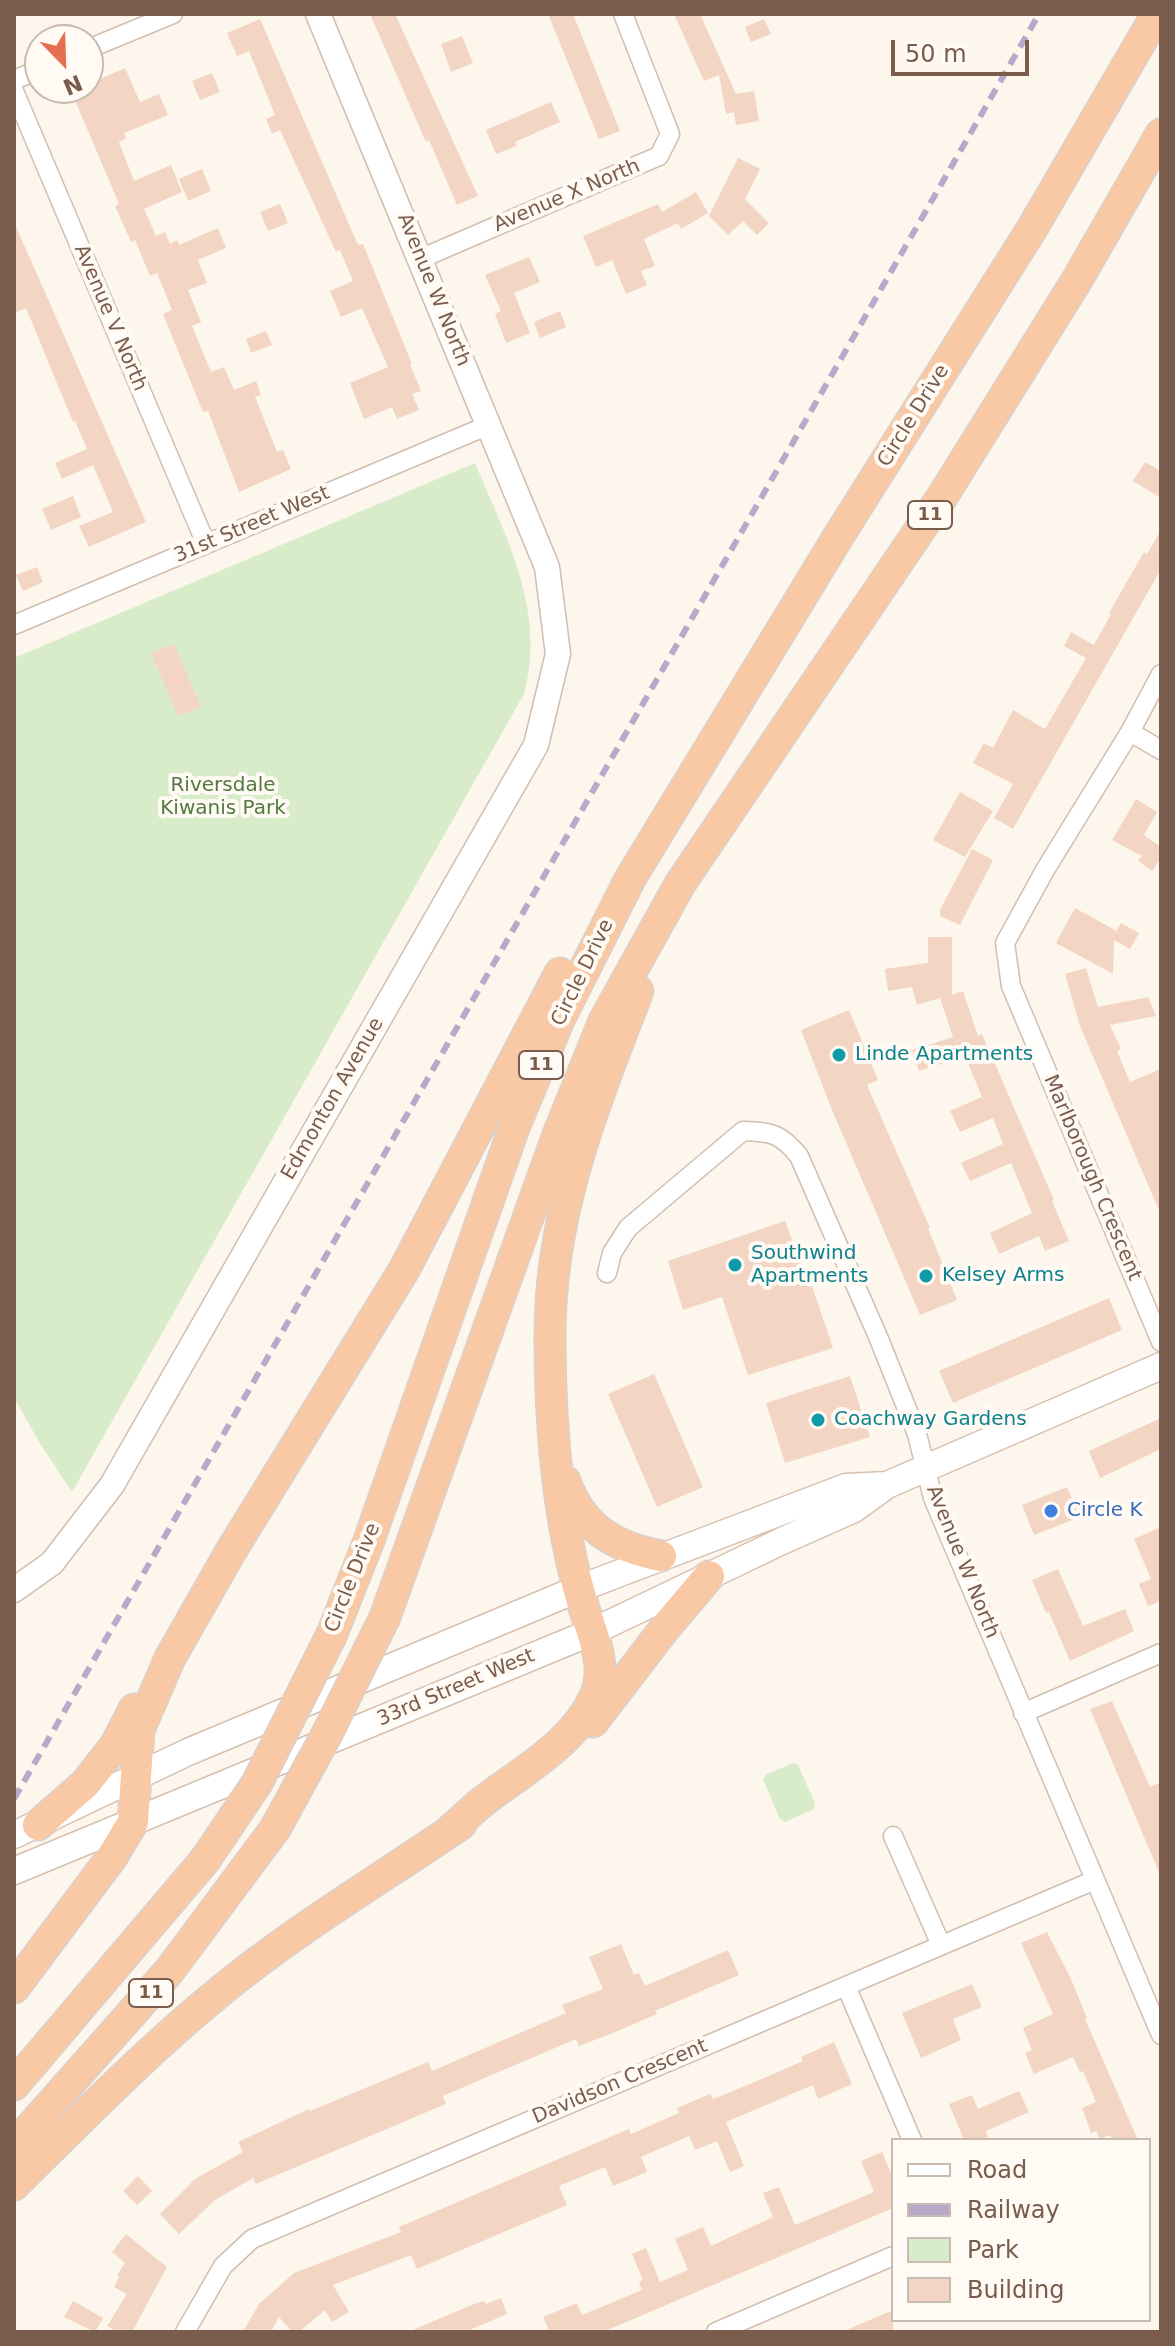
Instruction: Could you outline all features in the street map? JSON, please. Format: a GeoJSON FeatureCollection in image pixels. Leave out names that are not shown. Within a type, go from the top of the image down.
{"type":"FeatureCollection","features":[{"type":"Feature","properties":{"kind":"highway","name":"Circle Drive"},"geometry":{"type":"LineString","coordinates":[[14,2085],[205,1860],[257,1783],[332,1634],[368,1543],[515,1125],[559,1020],[630,879],[838,537],[1033,227],[1157,14]]}},
{"type":"Feature","properties":{"kind":"highway","name":"Circle Drive"},"geometry":{"type":"LineString","coordinates":[[14,2146],[170,1970],[275,1829],[326,1736],[385,1617],[557,1137],[604,1021],[680,884],[942,497],[1077,280],[1161,134]]}},
{"type":"Feature","properties":{"kind":"highway"},"geometry":{"type":"LineString","coordinates":[[14,1988],[106,1866],[133,1822],[139,1730],[170,1658],[231,1551],[404,1270],[628,844],[838,537]]}},
{"type":"Feature","properties":{"kind":"highway"},"geometry":{"type":"LineString","coordinates":[[446,1834],[554,1747],[588,1708],[600,1679],[600,1661],[578,1589],[555,1444],[550,1312],[556,1248],[586,1127],[680,884]]}},
{"type":"Feature","properties":{"kind":"highway"},"geometry":{"type":"LineString","coordinates":[[555,1444],[568,1490],[586,1517],[623,1547],[661,1556]]}},
{"type":"Feature","properties":{"kind":"highway"},"geometry":{"type":"LineString","coordinates":[[14,2185],[138,2064],[218,1993],[259,1961],[560,1754],[615,1696],[665,1628],[709,1576]]}},
{"type":"Feature","properties":{"kind":"highway"},"geometry":{"type":"LineString","coordinates":[[26,1830],[85,1784],[115,1746],[151,1682],[170,1658]]}},
{"type":"Feature","properties":{"kind":"main road","name":"33rd Street West"},"geometry":{"type":"LineString","coordinates":[[14,1871],[592,1632],[854,1509],[887,1485],[1161,1366]]}},
{"type":"Feature","properties":{"kind":"main road","name":"33rd Street West"},"geometry":{"type":"LineString","coordinates":[[26,1830],[135,1776],[578,1589],[846,1487],[887,1485]]}},
{"type":"Feature","properties":{"kind":"street"},"geometry":{"type":"LineString","coordinates":[[104,42],[173,14]]}},
{"type":"Feature","properties":{"kind":"street","name":"Avenue W North"},"geometry":{"type":"LineString","coordinates":[[318,14],[547,567]]}},
{"type":"Feature","properties":{"kind":"street","name":"Avenue X North"},"geometry":{"type":"LineString","coordinates":[[420,259],[659,156],[670,134],[623,14]]}},
{"type":"Feature","properties":{"kind":"street","name":"Avenue V North"},"geometry":{"type":"LineString","coordinates":[[14,91],[206,544]]}},
{"type":"Feature","properties":{"kind":"street","name":"31st Street West"},"geometry":{"type":"LineString","coordinates":[[14,625],[489,425]]}},
{"type":"Feature","properties":{"kind":"street","name":"Edmonton Avenue"},"geometry":{"type":"LineString","coordinates":[[14,1590],[52,1563],[112,1485],[536,745],[558,654],[547,567]]}},
{"type":"Feature","properties":{"kind":"street","name":"Marlborough Crescent"},"geometry":{"type":"LineString","coordinates":[[1161,674],[1005,943],[1011,986],[1161,1342]]}},
{"type":"Feature","properties":{"kind":"street"},"geometry":{"type":"LineString","coordinates":[[1130,732],[1161,750]]}},
{"type":"Feature","properties":{"kind":"street","name":"Avenue W North"},"geometry":{"type":"LineString","coordinates":[[607,1273],[612,1253],[628,1228],[743,1131],[776,1134],[799,1156],[919,1439],[933,1498],[1161,2035]]}},
{"type":"Feature","properties":{"kind":"street"},"geometry":{"type":"LineString","coordinates":[[1023,1713],[1161,1653]]}},
{"type":"Feature","properties":{"kind":"street"},"geometry":{"type":"LineString","coordinates":[[893,1836],[941,1945]]}},
{"type":"Feature","properties":{"kind":"street","name":"Davidson Crescent"},"geometry":{"type":"LineString","coordinates":[[185,2332],[223,2266],[252,2239],[1095,1880]]}},
{"type":"Feature","properties":{"kind":"street"},"geometry":{"type":"LineString","coordinates":[[846,1986],[911,2138]]}},
{"type":"Feature","properties":{"kind":"street"},"geometry":{"type":"LineString","coordinates":[[716,2332],[891,2257]]}},
{"type":"Feature","properties":{"kind":"green space","name":"Riversdale Kiwanis Park"},"geometry":{"type":"Polygon","coordinates":[[[475,463],[510,547],[527,604],[530,664],[524,694],[72,1492],[14,1397],[14,658],[475,463]]]}},
{"type":"Feature","properties":{"kind":"green space"},"geometry":{"type":"Polygon","coordinates":[[[793,1763],[798,1765],[815,1803],[814,1809],[785,1822],[780,1819],[763,1780],[765,1775],[793,1763]]]}},
{"type":"Feature","properties":{"kind":"building"},"geometry":{"type":"Polygon","coordinates":[[[370,14],[395,14],[478,196],[457,205],[370,14]]]}},
{"type":"Feature","properties":{"kind":"building"},"geometry":{"type":"Polygon","coordinates":[[[548,14],[573,14],[620,131],[599,139],[548,14]]]}},
{"type":"Feature","properties":{"kind":"building"},"geometry":{"type":"Polygon","coordinates":[[[674,14],[700,14],[736,94],[754,91],[759,121],[736,125],[734,112],[726,114],[719,75],[704,81],[674,14]]]}},
{"type":"Feature","properties":{"kind":"building"},"geometry":{"type":"Polygon","coordinates":[[[260,19],[358,245],[363,244],[412,364],[421,391],[412,394],[419,410],[397,419],[392,407],[364,419],[350,383],[388,367],[362,308],[341,317],[330,291],[353,281],[340,250],[336,252],[280,130],[272,134],[266,119],[275,115],[249,51],[237,56],[227,33],[260,19]]]}},
{"type":"Feature","properties":{"kind":"building"},"geometry":{"type":"Polygon","coordinates":[[[764,19],[771,34],[751,42],[745,27],[764,19]]]}},
{"type":"Feature","properties":{"kind":"building"},"geometry":{"type":"Polygon","coordinates":[[[462,36],[473,63],[451,72],[441,44],[462,36]]]}},
{"type":"Feature","properties":{"kind":"building"},"geometry":{"type":"Polygon","coordinates":[[[125,68],[140,102],[159,94],[168,115],[124,133],[126,138],[119,142],[134,181],[171,165],[182,192],[144,209],[156,236],[165,232],[170,244],[177,240],[179,245],[218,228],[226,248],[198,260],[207,283],[188,290],[201,322],[192,326],[211,372],[224,367],[234,390],[256,381],[261,395],[255,397],[277,452],[283,450],[291,469],[239,492],[208,411],[203,412],[163,314],[172,310],[157,273],[150,276],[135,240],[131,242],[115,206],[119,204],[77,104],[104,104],[104,77],[125,68]]]}},
{"type":"Feature","properties":{"kind":"building"},"geometry":{"type":"Polygon","coordinates":[[[212,73],[220,92],[200,100],[192,81],[212,73]]]}},
{"type":"Feature","properties":{"kind":"building"},"geometry":{"type":"Polygon","coordinates":[[[551,102],[560,122],[496,154],[486,130],[551,102]]]}},
{"type":"Feature","properties":{"kind":"building"},"geometry":{"type":"Polygon","coordinates":[[[738,158],[760,169],[745,199],[769,223],[757,235],[743,221],[728,235],[709,216],[738,158]]]}},
{"type":"Feature","properties":{"kind":"building"},"geometry":{"type":"Polygon","coordinates":[[[202,169],[211,191],[188,201],[179,179],[202,169]]]}},
{"type":"Feature","properties":{"kind":"building"},"geometry":{"type":"Polygon","coordinates":[[[696,192],[708,213],[681,229],[678,223],[644,239],[655,266],[641,271],[647,285],[626,294],[612,260],[596,267],[583,236],[658,204],[662,212],[696,192]]]}},
{"type":"Feature","properties":{"kind":"building"},"geometry":{"type":"Polygon","coordinates":[[[280,204],[288,223],[268,231],[260,212],[280,204]]]}},
{"type":"Feature","properties":{"kind":"building"},"geometry":{"type":"Polygon","coordinates":[[[14,222],[146,522],[89,547],[79,526],[113,512],[93,465],[62,479],[55,463],[87,449],[26,308],[14,313],[14,222]]]}},
{"type":"Feature","properties":{"kind":"building"},"geometry":{"type":"Polygon","coordinates":[[[529,257],[540,282],[514,293],[530,333],[506,343],[495,314],[501,311],[485,275],[529,257]]]}},
{"type":"Feature","properties":{"kind":"building"},"geometry":{"type":"Polygon","coordinates":[[[560,311],[566,327],[540,338],[534,322],[560,311]]]}},
{"type":"Feature","properties":{"kind":"building"},"geometry":{"type":"Polygon","coordinates":[[[266,331],[272,345],[251,353],[246,339],[266,331]]]}},
{"type":"Feature","properties":{"kind":"building"},"geometry":{"type":"Polygon","coordinates":[[[1145,462],[1161,471],[1161,498],[1133,481],[1145,462]]]}},
{"type":"Feature","properties":{"kind":"building"},"geometry":{"type":"Polygon","coordinates":[[[73,496],[81,517],[51,530],[42,509],[73,496]]]}},
{"type":"Feature","properties":{"kind":"building"},"geometry":{"type":"Polygon","coordinates":[[[1161,530],[1161,569],[1013,829],[994,818],[1013,784],[973,763],[984,743],[993,748],[1013,710],[1045,729],[1086,658],[1064,646],[1071,632],[1094,645],[1144,552],[1147,554],[1161,530]]]}},
{"type":"Feature","properties":{"kind":"building"},"geometry":{"type":"Polygon","coordinates":[[[37,567],[43,582],[23,591],[16,575],[37,567]]]}},
{"type":"Feature","properties":{"kind":"building"},"geometry":{"type":"Polygon","coordinates":[[[174,644],[201,707],[178,716],[151,653],[174,644]]]}},
{"type":"Feature","properties":{"kind":"building"},"geometry":{"type":"Polygon","coordinates":[[[960,792],[993,811],[965,857],[933,840],[960,792]]]}},
{"type":"Feature","properties":{"kind":"building"},"geometry":{"type":"Polygon","coordinates":[[[1136,799],[1157,812],[1144,835],[1161,847],[1161,858],[1152,871],[1138,861],[1142,856],[1112,840],[1136,799]]]}},
{"type":"Feature","properties":{"kind":"building"},"geometry":{"type":"Polygon","coordinates":[[[972,849],[993,860],[960,925],[940,916],[940,910],[972,849]]]}},
{"type":"Feature","properties":{"kind":"building"},"geometry":{"type":"Polygon","coordinates":[[[1075,908],[1115,930],[1115,933],[1121,923],[1139,933],[1130,949],[1114,940],[1113,974],[1056,943],[1075,908]]]}},
{"type":"Feature","properties":{"kind":"building"},"geometry":{"type":"Polygon","coordinates":[[[928,937],[952,937],[952,995],[963,991],[978,1036],[982,1034],[1069,1241],[1045,1251],[1039,1236],[999,1254],[990,1233],[1032,1213],[1011,1163],[970,1181],[961,1163],[1003,1144],[993,1118],[960,1132],[950,1111],[982,1097],[965,1056],[919,1071],[912,1050],[953,1037],[940,998],[917,1005],[912,987],[888,991],[885,969],[928,963],[928,937]]]}},
{"type":"Feature","properties":{"kind":"building"},"geometry":{"type":"Polygon","coordinates":[[[1086,968],[1098,1007],[1148,997],[1156,1016],[1110,1025],[1121,1049],[1117,1051],[1130,1082],[1161,1069],[1161,1215],[1080,1026],[1065,974],[1086,968]]]}},
{"type":"Feature","properties":{"kind":"building"},"geometry":{"type":"Polygon","coordinates":[[[849,1010],[878,1080],[867,1085],[930,1228],[957,1300],[920,1315],[801,1030],[849,1010]]]}},
{"type":"Feature","properties":{"kind":"building"},"geometry":{"type":"Polygon","coordinates":[[[785,1221],[833,1348],[748,1375],[722,1297],[683,1310],[668,1261],[785,1221]]]}},
{"type":"Feature","properties":{"kind":"building"},"geometry":{"type":"Polygon","coordinates":[[[1109,1298],[1122,1330],[953,1403],[939,1371],[1109,1298]]]}},
{"type":"Feature","properties":{"kind":"building"},"geometry":{"type":"Polygon","coordinates":[[[654,1374],[703,1487],[657,1507],[608,1394],[654,1374]]]}},
{"type":"Feature","properties":{"kind":"building","name":"Coachway Gardens"},"geometry":{"type":"Polygon","coordinates":[[[850,1376],[870,1437],[785,1463],[766,1403],[850,1376]]]}},
{"type":"Feature","properties":{"kind":"building"},"geometry":{"type":"Polygon","coordinates":[[[1161,1418],[1161,1449],[1100,1478],[1089,1451],[1161,1418]]]}},
{"type":"Feature","properties":{"kind":"building","name":"Circle K"},"geometry":{"type":"Polygon","coordinates":[[[1067,1487],[1080,1517],[1034,1535],[1022,1505],[1067,1487]]]}},
{"type":"Feature","properties":{"kind":"building"},"geometry":{"type":"Polygon","coordinates":[[[1161,1527],[1161,1601],[1148,1606],[1139,1584],[1151,1579],[1134,1539],[1161,1527]]]}},
{"type":"Feature","properties":{"kind":"building"},"geometry":{"type":"Polygon","coordinates":[[[1058,1569],[1083,1626],[1125,1609],[1134,1631],[1070,1661],[1032,1580],[1058,1569]]]}},
{"type":"Feature","properties":{"kind":"building"},"geometry":{"type":"Polygon","coordinates":[[[1112,1701],[1150,1787],[1161,1782],[1161,1877],[1090,1709],[1112,1701]]]}},
{"type":"Feature","properties":{"kind":"building"},"geometry":{"type":"Polygon","coordinates":[[[1047,1932],[1071,1979],[1085,2019],[1137,2138],[1111,2138],[1110,2135],[1100,2138],[1096,2131],[1091,2133],[1082,2108],[1096,2102],[1083,2071],[1080,2072],[1073,2057],[1034,2074],[1025,2053],[1032,2050],[1023,2028],[1053,2014],[1021,1943],[1047,1932]]]}},
{"type":"Feature","properties":{"kind":"building"},"geometry":{"type":"Polygon","coordinates":[[[621,1944],[634,1975],[639,1973],[645,1986],[728,1950],[739,1975],[655,2011],[657,2014],[613,2033],[579,2046],[576,2039],[443,2096],[446,2104],[256,2184],[253,2178],[215,2200],[179,2234],[160,2214],[195,2179],[243,2152],[238,2142],[309,2109],[428,2062],[432,2071],[566,2013],[562,2005],[603,1989],[589,1957],[621,1944]]]}},
{"type":"Feature","properties":{"kind":"building"},"geometry":{"type":"Polygon","coordinates":[[[972,1984],[982,2007],[953,2019],[961,2040],[921,2058],[902,2013],[972,1984]]]}},
{"type":"Feature","properties":{"kind":"building"},"geometry":{"type":"Polygon","coordinates":[[[834,2042],[852,2084],[818,2099],[813,2085],[726,2122],[744,2166],[730,2172],[717,2141],[695,2150],[689,2136],[641,2157],[647,2172],[613,2186],[605,2167],[559,2186],[567,2205],[417,2269],[411,2255],[333,2285],[349,2312],[332,2322],[325,2310],[299,2332],[292,2332],[279,2317],[271,2332],[243,2332],[259,2304],[294,2273],[401,2232],[399,2227],[629,2129],[631,2134],[679,2113],[677,2108],[710,2094],[713,2099],[755,2082],[803,2061],[801,2057],[834,2042]]]}},
{"type":"Feature","properties":{"kind":"building"},"geometry":{"type":"Polygon","coordinates":[[[1019,2091],[1029,2112],[986,2131],[988,2138],[963,2138],[949,2104],[972,2095],[978,2109],[1019,2091]]]}},
{"type":"Feature","properties":{"kind":"building"},"geometry":{"type":"Polygon","coordinates":[[[882,2152],[891,2173],[891,2209],[603,2332],[550,2332],[543,2317],[577,2303],[582,2315],[642,2290],[639,2281],[643,2280],[632,2254],[646,2248],[660,2282],[688,2270],[675,2239],[703,2227],[711,2246],[773,2217],[763,2193],[779,2187],[795,2225],[874,2192],[861,2161],[882,2152]]]}},
{"type":"Feature","properties":{"kind":"building"},"geometry":{"type":"Polygon","coordinates":[[[138,2176],[152,2191],[137,2205],[123,2191],[138,2176]]]}},
{"type":"Feature","properties":{"kind":"building"},"geometry":{"type":"Polygon","coordinates":[[[126,2234],[167,2267],[132,2332],[117,2332],[107,2326],[127,2294],[114,2287],[125,2263],[112,2252],[126,2234]]]}},
{"type":"Feature","properties":{"kind":"building"},"geometry":{"type":"Polygon","coordinates":[[[501,2298],[507,2314],[465,2332],[408,2332],[474,2304],[484,2301],[486,2304],[501,2298]]]}},
{"type":"Feature","properties":{"kind":"building"},"geometry":{"type":"Polygon","coordinates":[[[73,2301],[103,2318],[95,2332],[64,2317],[73,2301]]]}},
{"type":"Feature","properties":{"kind":"building"},"geometry":{"type":"Polygon","coordinates":[[[891,2311],[893,2332],[842,2332],[891,2311]]]}},
{"type":"Feature","properties":{"kind":"railway"},"geometry":{"type":"LineString","coordinates":[[14,1799],[1039,14]]}},
{"type":"Feature","properties":{"kind":"place","name":"Linde Apartments"},"geometry":{"type":"Point","coordinates":[839,1055]}},
{"type":"Feature","properties":{"kind":"place","name":"Southwind Apartments"},"geometry":{"type":"Point","coordinates":[735,1265]}},
{"type":"Feature","properties":{"kind":"place","name":"Kelsey Arms"},"geometry":{"type":"Point","coordinates":[926,1276]}},
{"type":"Feature","properties":{"kind":"place","name":"Coachway Gardens"},"geometry":{"type":"Point","coordinates":[818,1420]}},
{"type":"Feature","properties":{"kind":"place","name":"Circle K"},"geometry":{"type":"Point","coordinates":[1051,1511]}}]}
